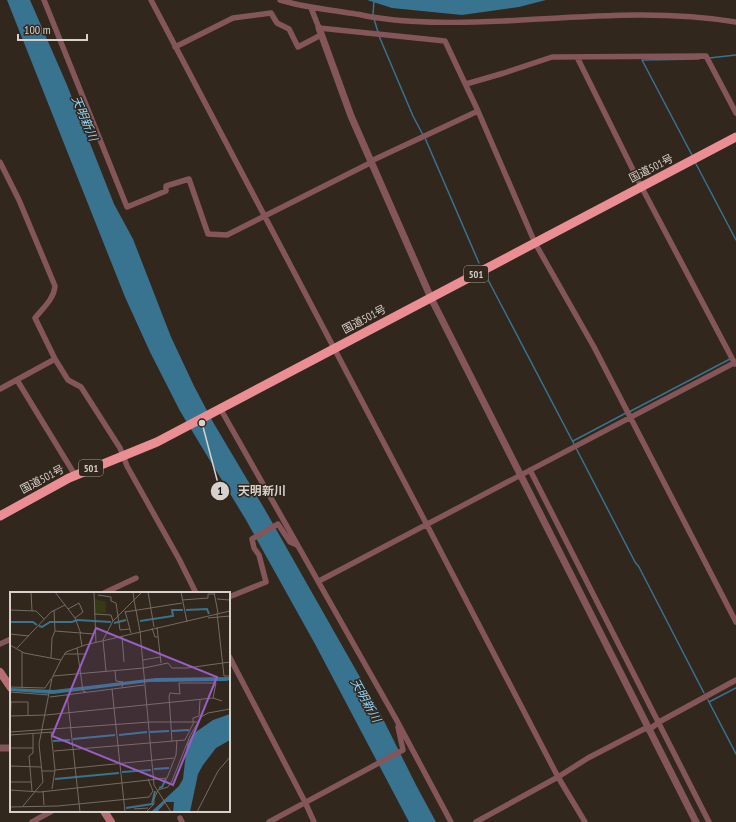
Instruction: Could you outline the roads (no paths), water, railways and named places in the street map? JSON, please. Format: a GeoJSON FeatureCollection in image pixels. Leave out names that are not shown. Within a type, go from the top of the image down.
{"type":"FeatureCollection","features":[{"type":"Feature","properties":{"kind":"highway","name":"国道501号"},"geometry":{"type":"LineString","coordinates":[[0,516],[75,475],[157,442],[736,137]]}},
{"type":"Feature","properties":{"kind":"main road"},"geometry":{"type":"LineString","coordinates":[[0,672],[10,687]]}},
{"type":"Feature","properties":{"kind":"main road"},"geometry":{"type":"LineString","coordinates":[[105,812],[111,822]]}},
{"type":"Feature","properties":{"kind":"street"},"geometry":{"type":"LineString","coordinates":[[44,0],[127,206],[166,191],[166,186],[189,179],[208,234],[227,235],[372,161],[478,112]]}},
{"type":"Feature","properties":{"kind":"street"},"geometry":{"type":"LineString","coordinates":[[151,0],[558,777],[585,822]]}},
{"type":"Feature","properties":{"kind":"street"},"geometry":{"type":"LineString","coordinates":[[280,0],[311,8],[378,18],[411,21],[494,21],[629,16],[706,18],[736,22]]}},
{"type":"Feature","properties":{"kind":"street"},"geometry":{"type":"LineString","coordinates":[[311,8],[351,116],[431,298],[696,822]]}},
{"type":"Feature","properties":{"kind":"street"},"geometry":{"type":"LineString","coordinates":[[175,47],[233,18],[271,13],[277,23],[289,29],[298,47],[320,32],[445,41],[466,84],[535,243],[594,347],[736,622]]}},
{"type":"Feature","properties":{"kind":"street"},"geometry":{"type":"LineString","coordinates":[[466,84],[552,57],[706,56],[736,113]]}},
{"type":"Feature","properties":{"kind":"street"},"geometry":{"type":"LineString","coordinates":[[319,581],[521,476],[629,417],[735,363],[641,186],[577,57]]}},
{"type":"Feature","properties":{"kind":"street"},"geometry":{"type":"LineString","coordinates":[[0,162],[19,200],[55,286],[55,292],[52,297],[35,318],[55,359],[68,380],[81,387],[120,448],[127,466],[179,559],[196,592]]}},
{"type":"Feature","properties":{"kind":"street"},"geometry":{"type":"LineString","coordinates":[[0,390],[55,359]]}},
{"type":"Feature","properties":{"kind":"street"},"geometry":{"type":"LineString","coordinates":[[17,380],[75,475]]}},
{"type":"Feature","properties":{"kind":"street"},"geometry":{"type":"LineString","coordinates":[[218,409],[319,581],[396,719],[451,822]]}},
{"type":"Feature","properties":{"kind":"street"},"geometry":{"type":"LineString","coordinates":[[530,470],[709,822]]}},
{"type":"Feature","properties":{"kind":"street"},"geometry":{"type":"LineString","coordinates":[[230,597],[266,582],[260,555],[254,548],[252,538],[278,524],[290,542],[297,545]]}},
{"type":"Feature","properties":{"kind":"street"},"geometry":{"type":"LineString","coordinates":[[106,592],[136,578]]}},
{"type":"Feature","properties":{"kind":"street"},"geometry":{"type":"LineString","coordinates":[[0,644],[10,639]]}},
{"type":"Feature","properties":{"kind":"street"},"geometry":{"type":"LineString","coordinates":[[230,660],[305,802],[314,822]]}},
{"type":"Feature","properties":{"kind":"street"},"geometry":{"type":"LineString","coordinates":[[476,822],[558,777],[588,758],[644,729],[650,729],[659,722],[736,680]]}},
{"type":"Feature","properties":{"kind":"street"},"geometry":{"type":"LineString","coordinates":[[269,822],[403,750],[396,719]]}},
{"type":"Feature","properties":{"kind":"street"},"geometry":{"type":"LineString","coordinates":[[32,822],[39,821],[51,812]]}},
{"type":"Feature","properties":{"kind":"water"},"geometry":{"type":"Polygon","coordinates":[[[7,0],[30,0],[67,85],[114,204],[133,239],[171,337],[194,386],[213,422],[264,508],[378,709],[436,822],[409,822],[315,644],[246,520],[180,411],[150,352],[125,297],[7,0]]]}},
{"type":"Feature","properties":{"kind":"water"},"geometry":{"type":"Polygon","coordinates":[[[367,0],[546,0],[519,7],[462,15],[392,8],[367,0]]]}},
{"type":"Feature","properties":{"kind":"waterway"},"geometry":{"type":"LineString","coordinates":[[373,15],[374,0]]}},
{"type":"Feature","properties":{"kind":"waterway"},"geometry":{"type":"LineString","coordinates":[[374,19],[378,32]]}},
{"type":"Feature","properties":{"kind":"waterway"},"geometry":{"type":"LineString","coordinates":[[379,36],[413,116],[423,135]]}},
{"type":"Feature","properties":{"kind":"waterway"},"geometry":{"type":"LineString","coordinates":[[709,58],[736,55]]}},
{"type":"Feature","properties":{"kind":"waterway"},"geometry":{"type":"LineString","coordinates":[[693,157],[642,60],[699,59]]}},
{"type":"Feature","properties":{"kind":"waterway"},"geometry":{"type":"LineString","coordinates":[[425,138],[479,263]]}},
{"type":"Feature","properties":{"kind":"waterway"},"geometry":{"type":"LineString","coordinates":[[695,162],[736,240]]}},
{"type":"Feature","properties":{"kind":"waterway"},"geometry":{"type":"LineString","coordinates":[[485,274],[574,444]]}},
{"type":"Feature","properties":{"kind":"waterway"},"geometry":{"type":"LineString","coordinates":[[629,412],[730,359]]}},
{"type":"Feature","properties":{"kind":"waterway"},"geometry":{"type":"LineString","coordinates":[[573,441],[626,413]]}},
{"type":"Feature","properties":{"kind":"waterway"},"geometry":{"type":"LineString","coordinates":[[576,448],[704,693]]}},
{"type":"Feature","properties":{"kind":"waterway"},"geometry":{"type":"LineString","coordinates":[[709,702],[736,688]]}},
{"type":"Feature","properties":{"kind":"waterway"},"geometry":{"type":"LineString","coordinates":[[708,700],[736,754]]}},
{"type":"Feature","properties":{"kind":"place","name":"天明新川"},"geometry":{"type":"Point","coordinates":[202,423]}}]}
